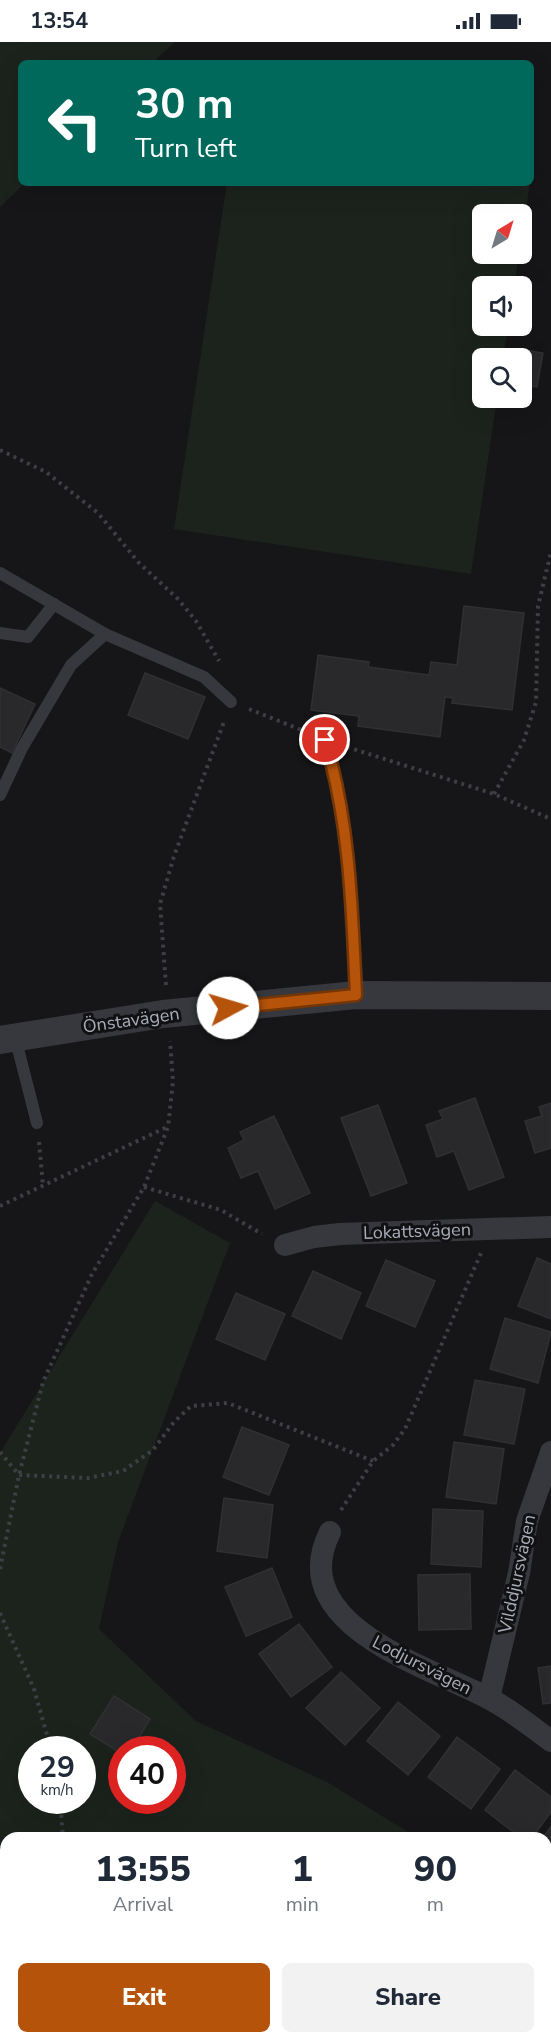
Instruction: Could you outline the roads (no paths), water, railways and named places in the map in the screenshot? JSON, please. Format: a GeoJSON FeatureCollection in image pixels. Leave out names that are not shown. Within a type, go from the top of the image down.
{"type":"FeatureCollection","features":[{"type":"Feature","properties":{"kind":"street","name":"Önstavägen"},"geometry":{"type":"LineString","coordinates":[[8,1038],[163,1014],[356,995],[551,996]]}},
{"type":"Feature","properties":{"kind":"street","name":"Lokattsvägen"},"geometry":{"type":"LineString","coordinates":[[285,1245],[314,1237],[340,1234],[551,1227]]}},
{"type":"Feature","properties":{"kind":"street","name":"Vilddjursvägen"},"geometry":{"type":"LineString","coordinates":[[489,1698],[519,1573],[527,1521],[551,1452]]}},
{"type":"Feature","properties":{"kind":"street","name":"Lodjursvägen"},"geometry":{"type":"LineString","coordinates":[[330,1532],[321,1550],[321,1569],[326,1593],[341,1615],[376,1643],[489,1698],[551,1741]]}},
{"type":"Feature","properties":{"kind":"lane"},"geometry":{"type":"LineString","coordinates":[[0,573],[105,634],[204,677],[231,702]]}},
{"type":"Feature","properties":{"kind":"lane"},"geometry":{"type":"LineString","coordinates":[[0,633],[28,637],[54,604]]}},
{"type":"Feature","properties":{"kind":"lane"},"geometry":{"type":"LineString","coordinates":[[0,795],[22,748],[71,665],[105,634]]}},
{"type":"Feature","properties":{"kind":"lane"},"geometry":{"type":"LineString","coordinates":[[325,740],[334,769],[351,877],[356,995]]}},
{"type":"Feature","properties":{"kind":"lane"},"geometry":{"type":"LineString","coordinates":[[8,1038],[37,1123]]}}]}
